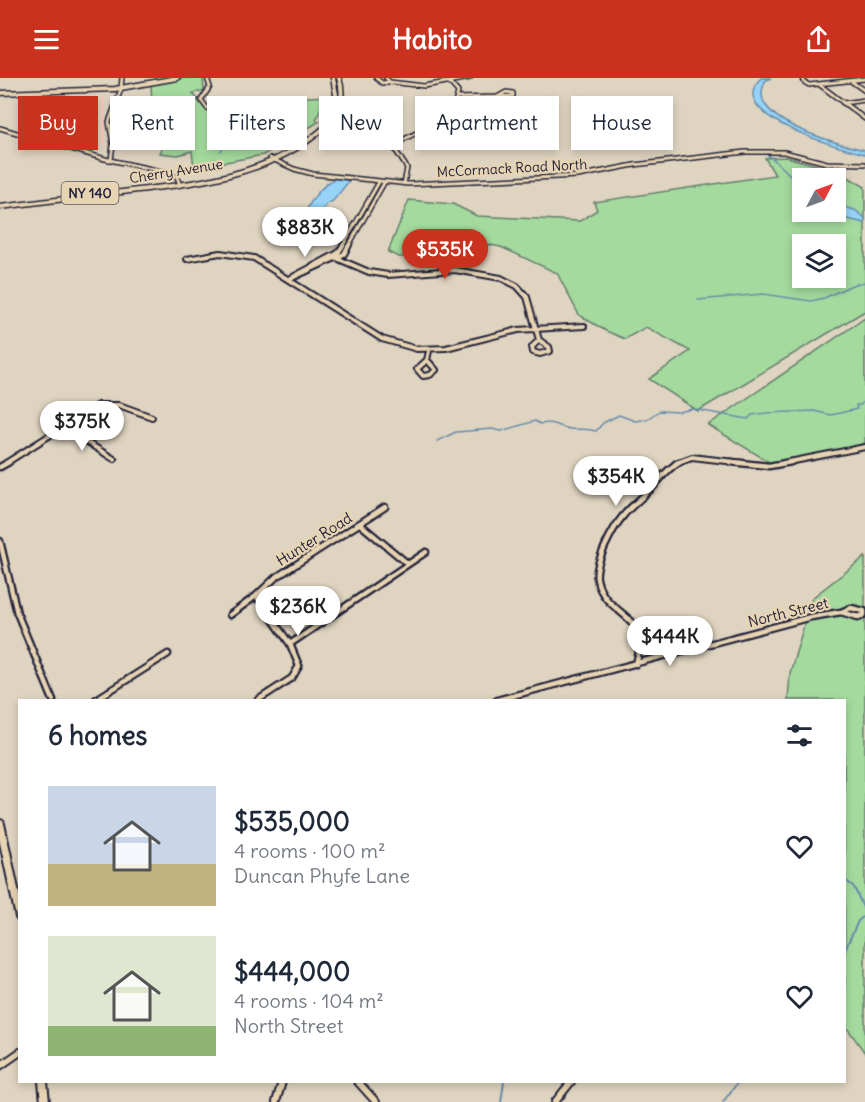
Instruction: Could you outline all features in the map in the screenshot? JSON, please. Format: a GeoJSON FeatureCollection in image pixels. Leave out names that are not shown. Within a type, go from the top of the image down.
{"type":"FeatureCollection","features":[{"type":"Feature","properties":{"kind":"main road"},"geometry":{"type":"LineString","coordinates":[[0,93],[120,89],[177,78]]}},
{"type":"Feature","properties":{"kind":"main road","name":"Cherry Avenue"},"geometry":{"type":"LineString","coordinates":[[272,159],[306,139],[327,119],[337,100],[333,78]]}},
{"type":"Feature","properties":{"kind":"main road","name":"Cherry Avenue"},"geometry":{"type":"LineString","coordinates":[[0,205],[180,183],[272,159],[311,140],[333,120],[342,100],[339,78]]}},
{"type":"Feature","properties":{"kind":"main road"},"geometry":{"type":"LineString","coordinates":[[0,824],[18,892]]}},
{"type":"Feature","properties":{"kind":"main road"},"geometry":{"type":"LineString","coordinates":[[43,1083],[45,1102]]}},
{"type":"Feature","properties":{"kind":"street"},"geometry":{"type":"LineString","coordinates":[[111,160],[113,144],[109,122],[122,78]]}},
{"type":"Feature","properties":{"kind":"street"},"geometry":{"type":"LineString","coordinates":[[207,78],[210,87],[201,100],[207,108]]}},
{"type":"Feature","properties":{"kind":"street"},"geometry":{"type":"LineString","coordinates":[[376,78],[378,82],[412,86],[450,83],[470,78]]}},
{"type":"Feature","properties":{"kind":"street"},"geometry":{"type":"LineString","coordinates":[[386,78],[390,82]]}},
{"type":"Feature","properties":{"kind":"street"},"geometry":{"type":"LineString","coordinates":[[803,78],[804,82],[809,85],[865,79]]}},
{"type":"Feature","properties":{"kind":"street"},"geometry":{"type":"LineString","coordinates":[[851,81],[865,91]]}},
{"type":"Feature","properties":{"kind":"street"},"geometry":{"type":"LineString","coordinates":[[450,83],[456,88],[457,96]]}},
{"type":"Feature","properties":{"kind":"street"},"geometry":{"type":"LineString","coordinates":[[820,85],[865,119]]}},
{"type":"Feature","properties":{"kind":"street"},"geometry":{"type":"LineString","coordinates":[[843,103],[865,100]]}},
{"type":"Feature","properties":{"kind":"street"},"geometry":{"type":"LineString","coordinates":[[0,128],[111,160],[169,173],[176,176],[180,183]]}},
{"type":"Feature","properties":{"kind":"street"},"geometry":{"type":"LineString","coordinates":[[405,184],[407,168],[396,151],[397,144],[415,134]]}},
{"type":"Feature","properties":{"kind":"street","name":"McCormack Road North"},"geometry":{"type":"LineString","coordinates":[[272,159],[302,172],[405,184],[578,176],[634,165],[745,153],[784,152],[828,163],[865,164]]}},
{"type":"Feature","properties":{"kind":"street"},"geometry":{"type":"LineString","coordinates":[[335,258],[379,182]]}},
{"type":"Feature","properties":{"kind":"street"},"geometry":{"type":"LineString","coordinates":[[290,279],[344,254],[384,183]]}},
{"type":"Feature","properties":{"kind":"street"},"geometry":{"type":"LineString","coordinates":[[368,203],[373,203]]}},
{"type":"Feature","properties":{"kind":"street"},"geometry":{"type":"LineString","coordinates":[[355,225],[360,226]]}},
{"type":"Feature","properties":{"kind":"street"},"geometry":{"type":"LineString","coordinates":[[187,259],[216,252],[243,254],[262,261],[382,339],[398,346],[429,351],[444,350],[497,335],[536,328],[584,326]]}},
{"type":"Feature","properties":{"kind":"street"},"geometry":{"type":"LineString","coordinates":[[335,258],[369,272],[388,275],[454,270],[480,272],[501,278],[517,286],[527,297],[539,340],[549,347],[550,351],[540,354],[533,352],[532,346],[539,340]]}},
{"type":"Feature","properties":{"kind":"street"},"geometry":{"type":"LineString","coordinates":[[427,360],[436,370],[430,375],[423,376],[417,369],[427,360],[429,351]]}},
{"type":"Feature","properties":{"kind":"street"},"geometry":{"type":"LineString","coordinates":[[0,467],[92,408],[106,403],[130,408],[152,417]]}},
{"type":"Feature","properties":{"kind":"street"},"geometry":{"type":"LineString","coordinates":[[62,427],[114,459]]}},
{"type":"Feature","properties":{"kind":"street"},"geometry":{"type":"LineString","coordinates":[[636,664],[641,648],[639,632],[630,619],[605,594],[598,583],[597,568],[621,518],[654,487],[669,468],[684,458],[692,457],[769,466],[865,447]]}},
{"type":"Feature","properties":{"kind":"street","name":"Hunter Road"},"geometry":{"type":"LineString","coordinates":[[230,615],[256,596],[275,578],[385,507]]}},
{"type":"Feature","properties":{"kind":"street"},"geometry":{"type":"LineString","coordinates":[[360,524],[408,564]]}},
{"type":"Feature","properties":{"kind":"street"},"geometry":{"type":"LineString","coordinates":[[0,541],[17,614],[53,699]]}},
{"type":"Feature","properties":{"kind":"street"},"geometry":{"type":"LineString","coordinates":[[290,645],[426,552]]}},
{"type":"Feature","properties":{"kind":"street"},"geometry":{"type":"LineString","coordinates":[[256,596],[290,645],[299,666],[292,678],[260,699]]}},
{"type":"Feature","properties":{"kind":"street","name":"North Street"},"geometry":{"type":"LineString","coordinates":[[501,699],[811,617],[840,612]]}},
{"type":"Feature","properties":{"kind":"street"},"geometry":{"type":"LineString","coordinates":[[97,699],[168,654]]}},
{"type":"Feature","properties":{"kind":"street"},"geometry":{"type":"LineString","coordinates":[[0,1066],[18,1053]]}},
{"type":"Feature","properties":{"kind":"street"},"geometry":{"type":"LineString","coordinates":[[276,1102],[282,1083]]}},
{"type":"Feature","properties":{"kind":"street"},"geometry":{"type":"LineString","coordinates":[[359,1083],[376,1102]]}},
{"type":"Feature","properties":{"kind":"street"},"geometry":{"type":"LineString","coordinates":[[555,1102],[570,1083]]}},
{"type":"Feature","properties":{"kind":"green space"},"geometry":{"type":"Polygon","coordinates":[[[184,78],[203,78],[204,91],[193,93],[204,108],[207,107],[207,150],[271,150],[263,155],[194,168],[192,151],[178,155],[160,153],[161,150],[195,150],[195,96],[152,96],[151,84],[184,78]]]}},
{"type":"Feature","properties":{"kind":"green space"},"geometry":{"type":"Polygon","coordinates":[[[319,96],[319,113],[316,120],[319,122],[307,129],[307,97],[319,96]]]}},
{"type":"Feature","properties":{"kind":"green space"},"geometry":{"type":"Polygon","coordinates":[[[786,157],[827,168],[792,168],[792,222],[846,222],[846,176],[865,187],[865,311],[698,411],[649,379],[690,351],[646,327],[625,339],[606,331],[579,315],[557,273],[501,247],[459,239],[422,257],[398,257],[388,252],[409,200],[453,204],[477,216],[580,221],[597,210],[594,202],[775,175],[765,158],[786,157]]]}},
{"type":"Feature","properties":{"kind":"green space"},"geometry":{"type":"Polygon","coordinates":[[[865,318],[865,443],[774,465],[708,425],[865,318]]]}},
{"type":"Feature","properties":{"kind":"green space"},"geometry":{"type":"Polygon","coordinates":[[[865,557],[865,1053],[846,1026],[846,699],[788,699],[790,673],[812,598],[865,557]]]}},
{"type":"Feature","properties":{"kind":"water"},"geometry":{"type":"Polygon","coordinates":[[[761,78],[771,78],[765,81],[762,98],[772,113],[796,128],[840,144],[865,150],[865,154],[812,138],[771,117],[757,105],[753,92],[761,78]]]}},
{"type":"Feature","properties":{"kind":"water"},"geometry":{"type":"Polygon","coordinates":[[[336,178],[349,181],[333,201],[327,204],[312,226],[304,228],[301,220],[311,202],[324,186],[336,178]]]}},
{"type":"Feature","properties":{"kind":"water"},"geometry":{"type":"Polygon","coordinates":[[[846,208],[855,210],[865,218],[865,223],[846,219],[846,208]]]}},
{"type":"Feature","properties":{"kind":"waterway"},"geometry":{"type":"LineString","coordinates":[[766,154],[792,177]]}},
{"type":"Feature","properties":{"kind":"waterway"},"geometry":{"type":"LineString","coordinates":[[214,159],[218,167]]}},
{"type":"Feature","properties":{"kind":"waterway"},"geometry":{"type":"LineString","coordinates":[[698,300],[763,294],[811,301],[865,282]]}},
{"type":"Feature","properties":{"kind":"waterway"},"geometry":{"type":"LineString","coordinates":[[437,441],[456,432],[492,429],[501,431],[535,421],[540,424],[549,423],[566,428],[596,431],[603,423],[619,415],[635,421],[647,419],[659,411],[679,412],[692,409],[748,419],[752,415],[766,413],[814,411],[831,415],[857,409],[856,405],[861,405],[865,398]]}},
{"type":"Feature","properties":{"kind":"waterway"},"geometry":{"type":"LineString","coordinates":[[846,881],[854,887],[865,912]]}},
{"type":"Feature","properties":{"kind":"waterway"},"geometry":{"type":"LineString","coordinates":[[846,948],[858,921],[865,915]]}},
{"type":"Feature","properties":{"kind":"waterway"},"geometry":{"type":"LineString","coordinates":[[501,1102],[504,1083]]}},
{"type":"Feature","properties":{"kind":"waterway"},"geometry":{"type":"LineString","coordinates":[[723,1102],[737,1083]]}}]}
